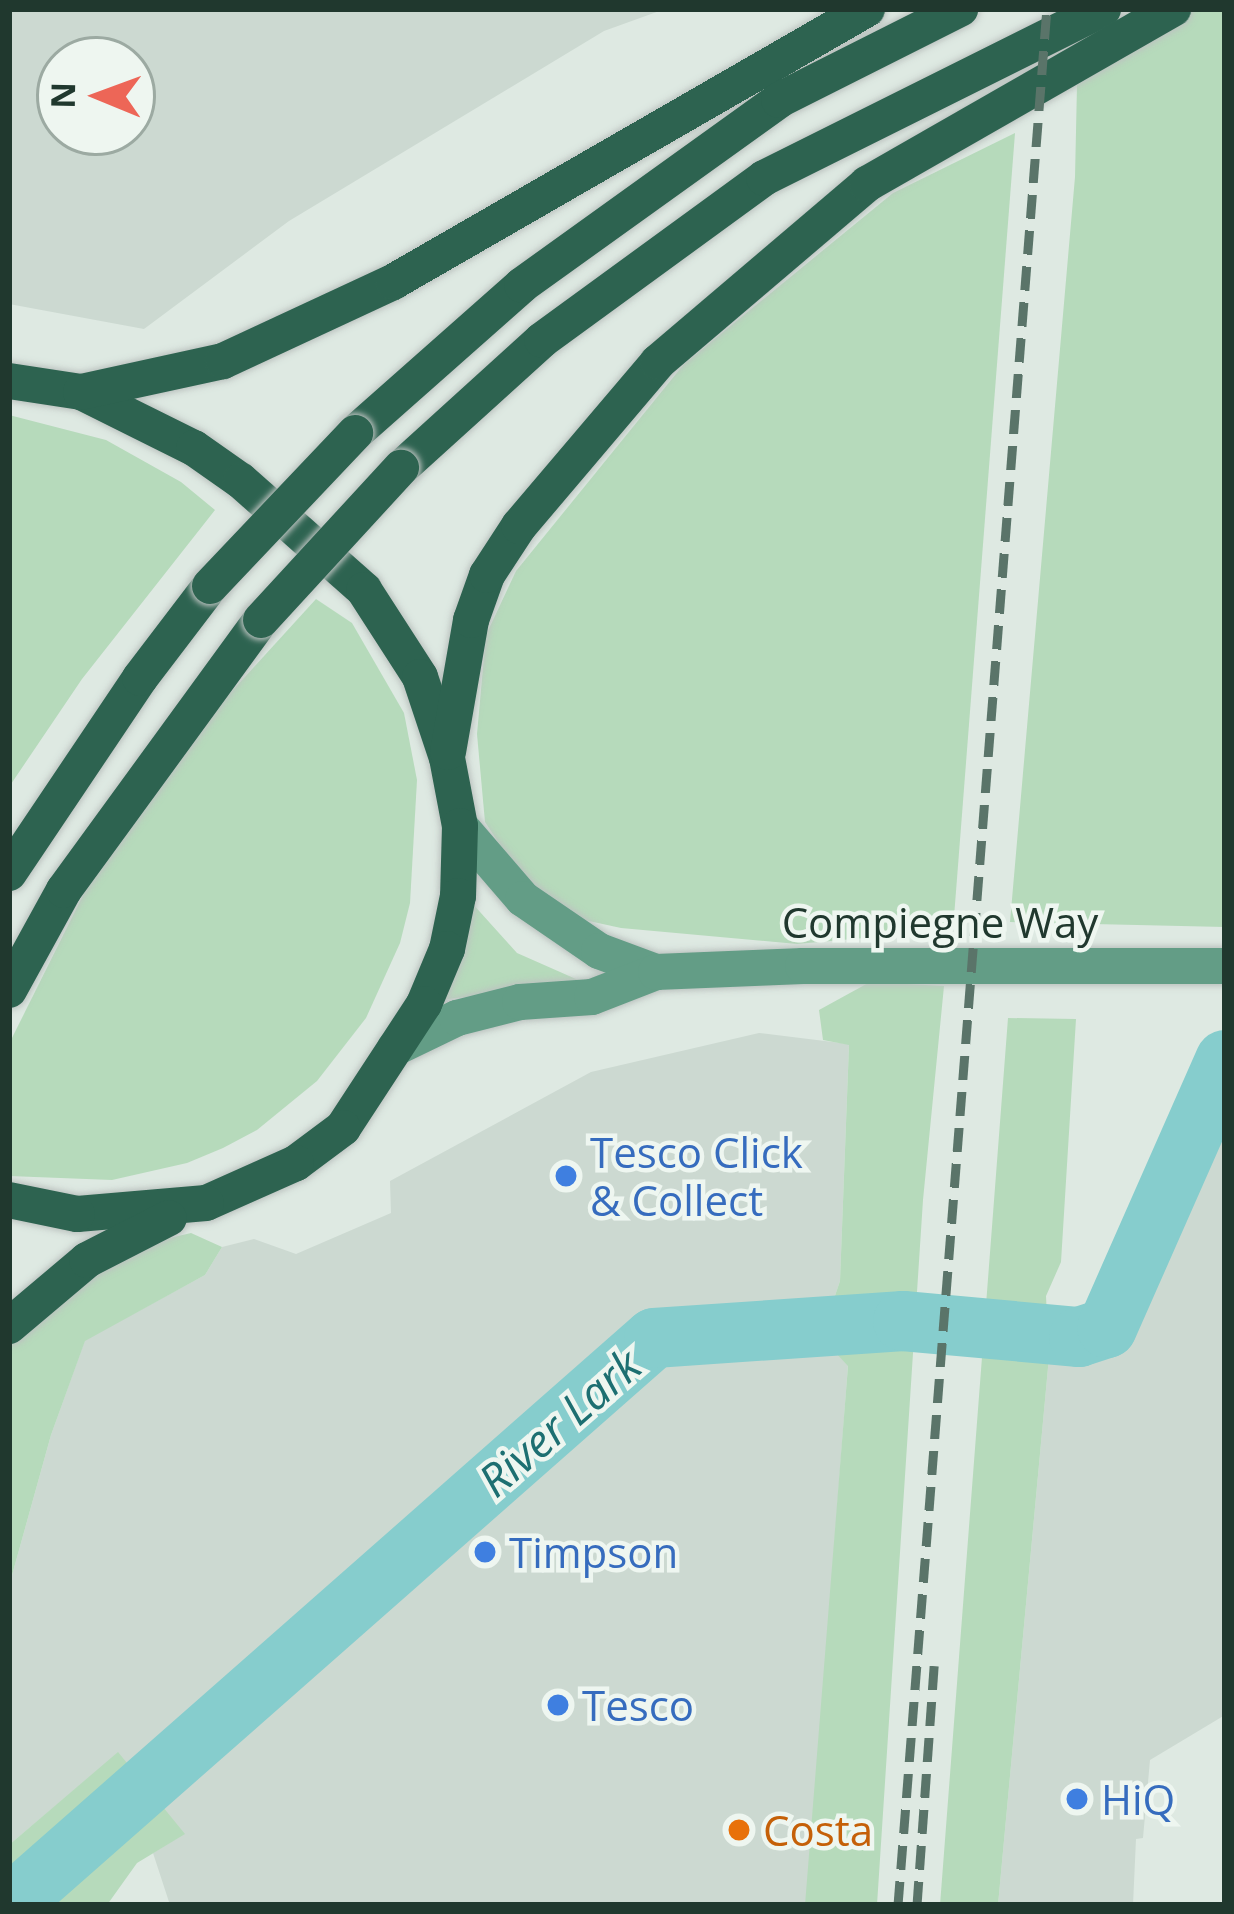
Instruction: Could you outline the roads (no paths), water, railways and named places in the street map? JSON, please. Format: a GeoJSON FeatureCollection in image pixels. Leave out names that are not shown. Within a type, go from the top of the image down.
{"type":"FeatureCollection","features":[{"type":"Feature","properties":{"kind":"highway"},"geometry":{"type":"LineString","coordinates":[[81,392],[223,361],[393,282],[867,9]]}},
{"type":"Feature","properties":{"kind":"highway"},"geometry":{"type":"LineString","coordinates":[[9,873],[140,678],[210,586],[355,433],[522,285],[779,100],[960,9]]}},
{"type":"Feature","properties":{"kind":"highway"},"geometry":{"type":"LineString","coordinates":[[9,990],[64,890],[261,620],[400,468],[542,340],[764,178],[1102,9]]}},
{"type":"Feature","properties":{"kind":"highway"},"geometry":{"type":"LineString","coordinates":[[447,758],[471,620],[487,575],[519,526],[658,362],[867,184],[1173,9]]}},
{"type":"Feature","properties":{"kind":"highway"},"geometry":{"type":"LineString","coordinates":[[9,380],[81,392],[194,448],[242,481],[364,590],[420,677],[447,758],[460,826],[458,896],[447,950],[424,1004],[343,1128],[296,1162],[142,1229],[87,1260],[9,1326]]}},
{"type":"Feature","properties":{"kind":"highway"},"geometry":{"type":"LineString","coordinates":[[9,1200],[77,1214],[206,1203]]}},
{"type":"Feature","properties":{"kind":"main road","name":"Compiegne Way"},"geometry":{"type":"LineString","coordinates":[[460,826],[523,899],[599,951],[656,972]]}},
{"type":"Feature","properties":{"kind":"main road","name":"Compiegne Way"},"geometry":{"type":"LineString","coordinates":[[395,1048],[457,1018],[520,1001],[592,997],[656,972],[803,966],[1223,966]]}},
{"type":"Feature","properties":{"kind":"waterway","name":"River Lark"},"geometry":{"type":"LineString","coordinates":[[10,1905],[654,1338],[903,1321],[1079,1337],[1107,1328],[1225,1060]]}},
{"type":"Feature","properties":{"kind":"railway"},"geometry":{"type":"LineString","coordinates":[[898,1905],[1047,9]]}},
{"type":"Feature","properties":{"kind":"railway"},"geometry":{"type":"LineString","coordinates":[[917,1905],[934,1666]]}},
{"type":"Feature","properties":{"kind":"place","name":"Tesco Click & Collect"},"geometry":{"type":"Point","coordinates":[566,1176]}},
{"type":"Feature","properties":{"kind":"place","name":"Timpson"},"geometry":{"type":"Point","coordinates":[485,1552]}},
{"type":"Feature","properties":{"kind":"place","name":"Tesco"},"geometry":{"type":"Point","coordinates":[558,1705]}},
{"type":"Feature","properties":{"kind":"place","name":"HiQ"},"geometry":{"type":"Point","coordinates":[1077,1799]}},
{"type":"Feature","properties":{"kind":"place","name":"Costa"},"geometry":{"type":"Point","coordinates":[739,1830]}}]}
